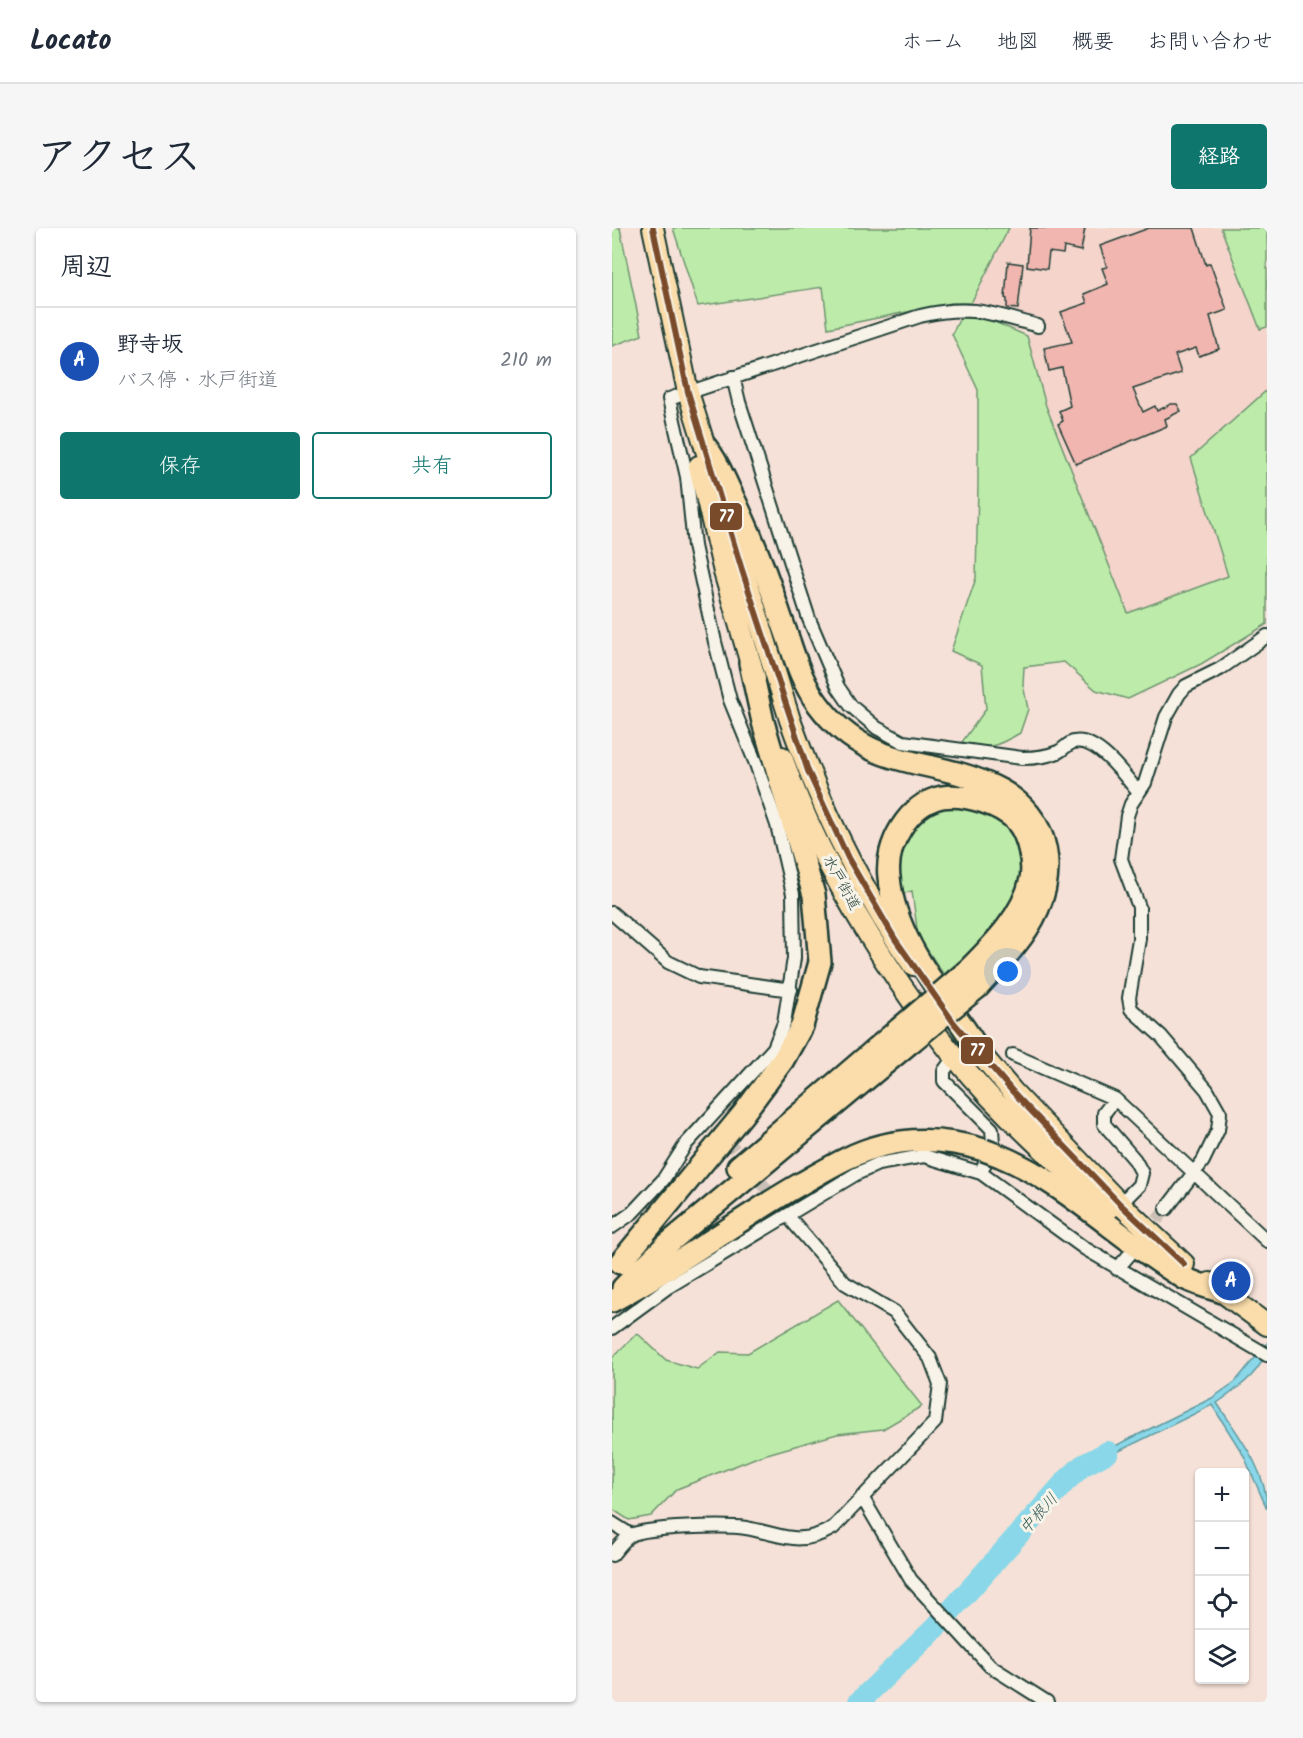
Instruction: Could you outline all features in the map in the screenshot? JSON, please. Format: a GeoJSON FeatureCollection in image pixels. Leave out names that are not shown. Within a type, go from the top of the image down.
{"type":"FeatureCollection","features":[{"type":"Feature","properties":{"kind":"highway","name":"水戸街道"},"geometry":{"type":"LineString","coordinates":[[653,228],[688,392],[790,720],[827,816],[848,858],[895,939],[954,1023],[1120,1204],[1184,1264]]}},
{"type":"Feature","properties":{"kind":"highway","name":"水戸街道"},"geometry":{"type":"LineString","coordinates":[[688,392],[689,415],[708,506],[750,663],[787,773],[830,866],[904,989],[955,1056],[990,1097],[1092,1193],[1164,1253],[1184,1264],[1267,1326]]}},
{"type":"Feature","properties":{"kind":"highway"},"geometry":{"type":"LineString","coordinates":[[612,1300],[665,1246],[1027,929],[1042,902],[1048,879],[1043,835],[1023,808],[994,787],[876,751],[840,728],[817,703],[793,651],[753,540],[706,447]]}},
{"type":"Feature","properties":{"kind":"highway"},"geometry":{"type":"LineString","coordinates":[[616,1266],[743,1114],[783,1060],[802,1026],[820,962],[814,895],[763,722],[750,663]]}},
{"type":"Feature","properties":{"kind":"highway"},"geometry":{"type":"LineString","coordinates":[[972,979],[1024,899],[1031,877],[1029,852],[1018,823],[1006,813],[970,799],[942,797],[919,810],[898,832],[888,862],[889,879],[897,914],[910,944],[983,1056]]}},
{"type":"Feature","properties":{"kind":"highway"},"geometry":{"type":"LineString","coordinates":[[616,1266],[656,1238],[906,1035]]}},
{"type":"Feature","properties":{"kind":"highway"},"geometry":{"type":"LineString","coordinates":[[612,1300],[652,1280],[763,1205],[857,1154],[879,1146],[922,1140],[950,1142],[992,1153],[1028,1170],[1186,1279],[1223,1292]]}},
{"type":"Feature","properties":{"kind":"street"},"geometry":{"type":"LineString","coordinates":[[612,1227],[632,1213],[663,1180],[686,1144],[713,1121],[774,1048],[784,1023],[791,990],[795,938],[793,894],[777,825],[756,764],[730,700],[694,546],[687,477],[669,399],[950,309],[980,310],[1038,326]]}},
{"type":"Feature","properties":{"kind":"street"},"geometry":{"type":"LineString","coordinates":[[733,377],[809,619],[838,687],[850,706],[876,728],[903,742],[1022,758],[1041,757],[1059,751],[1072,742],[1082,742],[1099,750],[1119,768],[1138,792]]}},
{"type":"Feature","properties":{"kind":"street"},"geometry":{"type":"LineString","coordinates":[[1166,1209],[1203,1161],[1218,1130],[1220,1113],[1200,1081],[1161,1036],[1131,1009],[1129,998],[1139,939],[1139,907],[1128,882],[1121,851],[1129,810],[1150,770],[1166,717],[1179,694],[1186,686],[1220,669],[1267,636]]}},
{"type":"Feature","properties":{"kind":"street"},"geometry":{"type":"LineString","coordinates":[[612,913],[668,962],[699,977],[791,990]]}},
{"type":"Feature","properties":{"kind":"street"},"geometry":{"type":"LineString","coordinates":[[955,1056],[944,1071],[944,1080],[992,1129],[993,1143],[981,1173]]}},
{"type":"Feature","properties":{"kind":"street"},"geometry":{"type":"LineString","coordinates":[[1013,1056],[1116,1099],[1193,1174],[1267,1241]]}},
{"type":"Feature","properties":{"kind":"street"},"geometry":{"type":"LineString","coordinates":[[1116,1099],[1104,1113],[1104,1124],[1135,1160],[1142,1173],[1139,1185],[1120,1204]]}},
{"type":"Feature","properties":{"kind":"street"},"geometry":{"type":"LineString","coordinates":[[612,1328],[668,1287],[838,1184],[878,1164],[924,1156],[981,1173],[1084,1248],[1267,1355]]}},
{"type":"Feature","properties":{"kind":"street"},"geometry":{"type":"LineString","coordinates":[[612,1523],[631,1535],[704,1526],[745,1528],[794,1540],[818,1537],[833,1528],[935,1422],[940,1384],[930,1358],[894,1312],[845,1283],[793,1222]]}},
{"type":"Feature","properties":{"kind":"street"},"geometry":{"type":"LineString","coordinates":[[1117,1269],[1130,1254]]}},
{"type":"Feature","properties":{"kind":"street"},"geometry":{"type":"LineString","coordinates":[[862,1497],[911,1580],[990,1666],[1047,1702]]}},
{"type":"Feature","properties":{"kind":"street"},"geometry":{"type":"LineString","coordinates":[[612,1555],[631,1535]]}},
{"type":"Feature","properties":{"kind":"shaded area"},"geometry":{"type":"Polygon","coordinates":[[[1009,228],[1221,228],[1260,329],[1267,327],[1267,390],[1191,458],[1228,576],[1128,614],[1046,406],[1027,336],[1037,331],[1040,319],[971,303],[1009,228]]]}},
{"type":"Feature","properties":{"kind":"green space"},"geometry":{"type":"Polygon","coordinates":[[[612,228],[620,228],[642,335],[612,346],[612,228]]]}},
{"type":"Feature","properties":{"kind":"green space"},"geometry":{"type":"Polygon","coordinates":[[[673,228],[1009,228],[971,303],[951,303],[828,328],[823,287],[698,306],[673,228]]]}},
{"type":"Feature","properties":{"kind":"green space"},"geometry":{"type":"Polygon","coordinates":[[[1221,228],[1267,228],[1267,327],[1260,329],[1221,228]]]}},
{"type":"Feature","properties":{"kind":"green space"},"geometry":{"type":"Polygon","coordinates":[[[960,318],[988,319],[1027,336],[1046,406],[1128,613],[1228,576],[1191,458],[1267,390],[1267,624],[1201,664],[1128,699],[1096,690],[1064,662],[1024,667],[1023,685],[1028,709],[1020,733],[992,746],[962,742],[986,709],[982,665],[951,651],[976,578],[978,390],[952,334],[960,318]]]}},
{"type":"Feature","properties":{"kind":"green space"},"geometry":{"type":"Polygon","coordinates":[[[946,805],[979,807],[997,818],[1017,842],[1024,870],[1023,885],[1018,900],[1009,915],[987,940],[946,978],[918,936],[912,891],[898,895],[897,880],[900,853],[912,829],[932,811],[946,805]]]}},
{"type":"Feature","properties":{"kind":"green space"},"geometry":{"type":"Polygon","coordinates":[[[838,1300],[922,1406],[883,1429],[837,1434],[760,1456],[677,1489],[651,1516],[629,1520],[612,1509],[612,1358],[637,1333],[666,1360],[697,1369],[720,1352],[748,1353],[838,1300]]]}},
{"type":"Feature","properties":{"kind":"water"},"geometry":{"type":"Polygon","coordinates":[[[1267,1343],[1262,1361],[1250,1378],[1217,1403],[1257,1467],[1266,1495],[1267,1509],[1244,1456],[1212,1405],[1083,1469],[1081,1463],[1212,1398],[1235,1382],[1267,1343]]]}},
{"type":"Feature","properties":{"kind":"building"},"geometry":{"type":"Polygon","coordinates":[[[1030,228],[1085,228],[1081,251],[1064,247],[1063,254],[1049,252],[1047,269],[1027,266],[1030,228]]]}},
{"type":"Feature","properties":{"kind":"building"},"geometry":{"type":"Polygon","coordinates":[[[1149,228],[1194,228],[1206,265],[1210,263],[1227,310],[1210,316],[1219,349],[1199,356],[1196,348],[1175,355],[1181,373],[1133,389],[1143,412],[1155,406],[1157,411],[1171,404],[1177,404],[1181,411],[1165,419],[1167,426],[1076,464],[1058,424],[1063,421],[1059,411],[1070,406],[1062,368],[1049,371],[1044,348],[1072,342],[1061,312],[1087,303],[1084,294],[1108,284],[1102,268],[1107,267],[1100,246],[1149,228]]]}},
{"type":"Feature","properties":{"kind":"building"},"geometry":{"type":"Polygon","coordinates":[[[1008,262],[1023,264],[1018,309],[1007,308],[1005,298],[1008,262]]]}},
{"type":"Feature","properties":{"kind":"waterway","name":"中根川"},"geometry":{"type":"LineString","coordinates":[[859,1702],[939,1624],[1065,1482],[1082,1466],[1108,1452]]}},
{"type":"Feature","properties":{"kind":"tunnel"},"geometry":{"type":"LineString","coordinates":[[716,1126],[793,1222]]}},
{"type":"Feature","properties":{"kind":"tunnel"},"geometry":{"type":"LineString","coordinates":[[1146,1234],[1166,1209]]}},
{"type":"Feature","properties":{"kind":"transit line","name":"77"},"geometry":{"type":"LineString","coordinates":[[653,228],[688,392],[742,570],[808,771],[848,858],[895,939],[954,1023],[1013,1092],[1120,1204],[1184,1264]]}},
{"type":"Feature","properties":{"kind":"place","name":"野寺坂"},"geometry":{"type":"Point","coordinates":[1231,1281]}}]}
